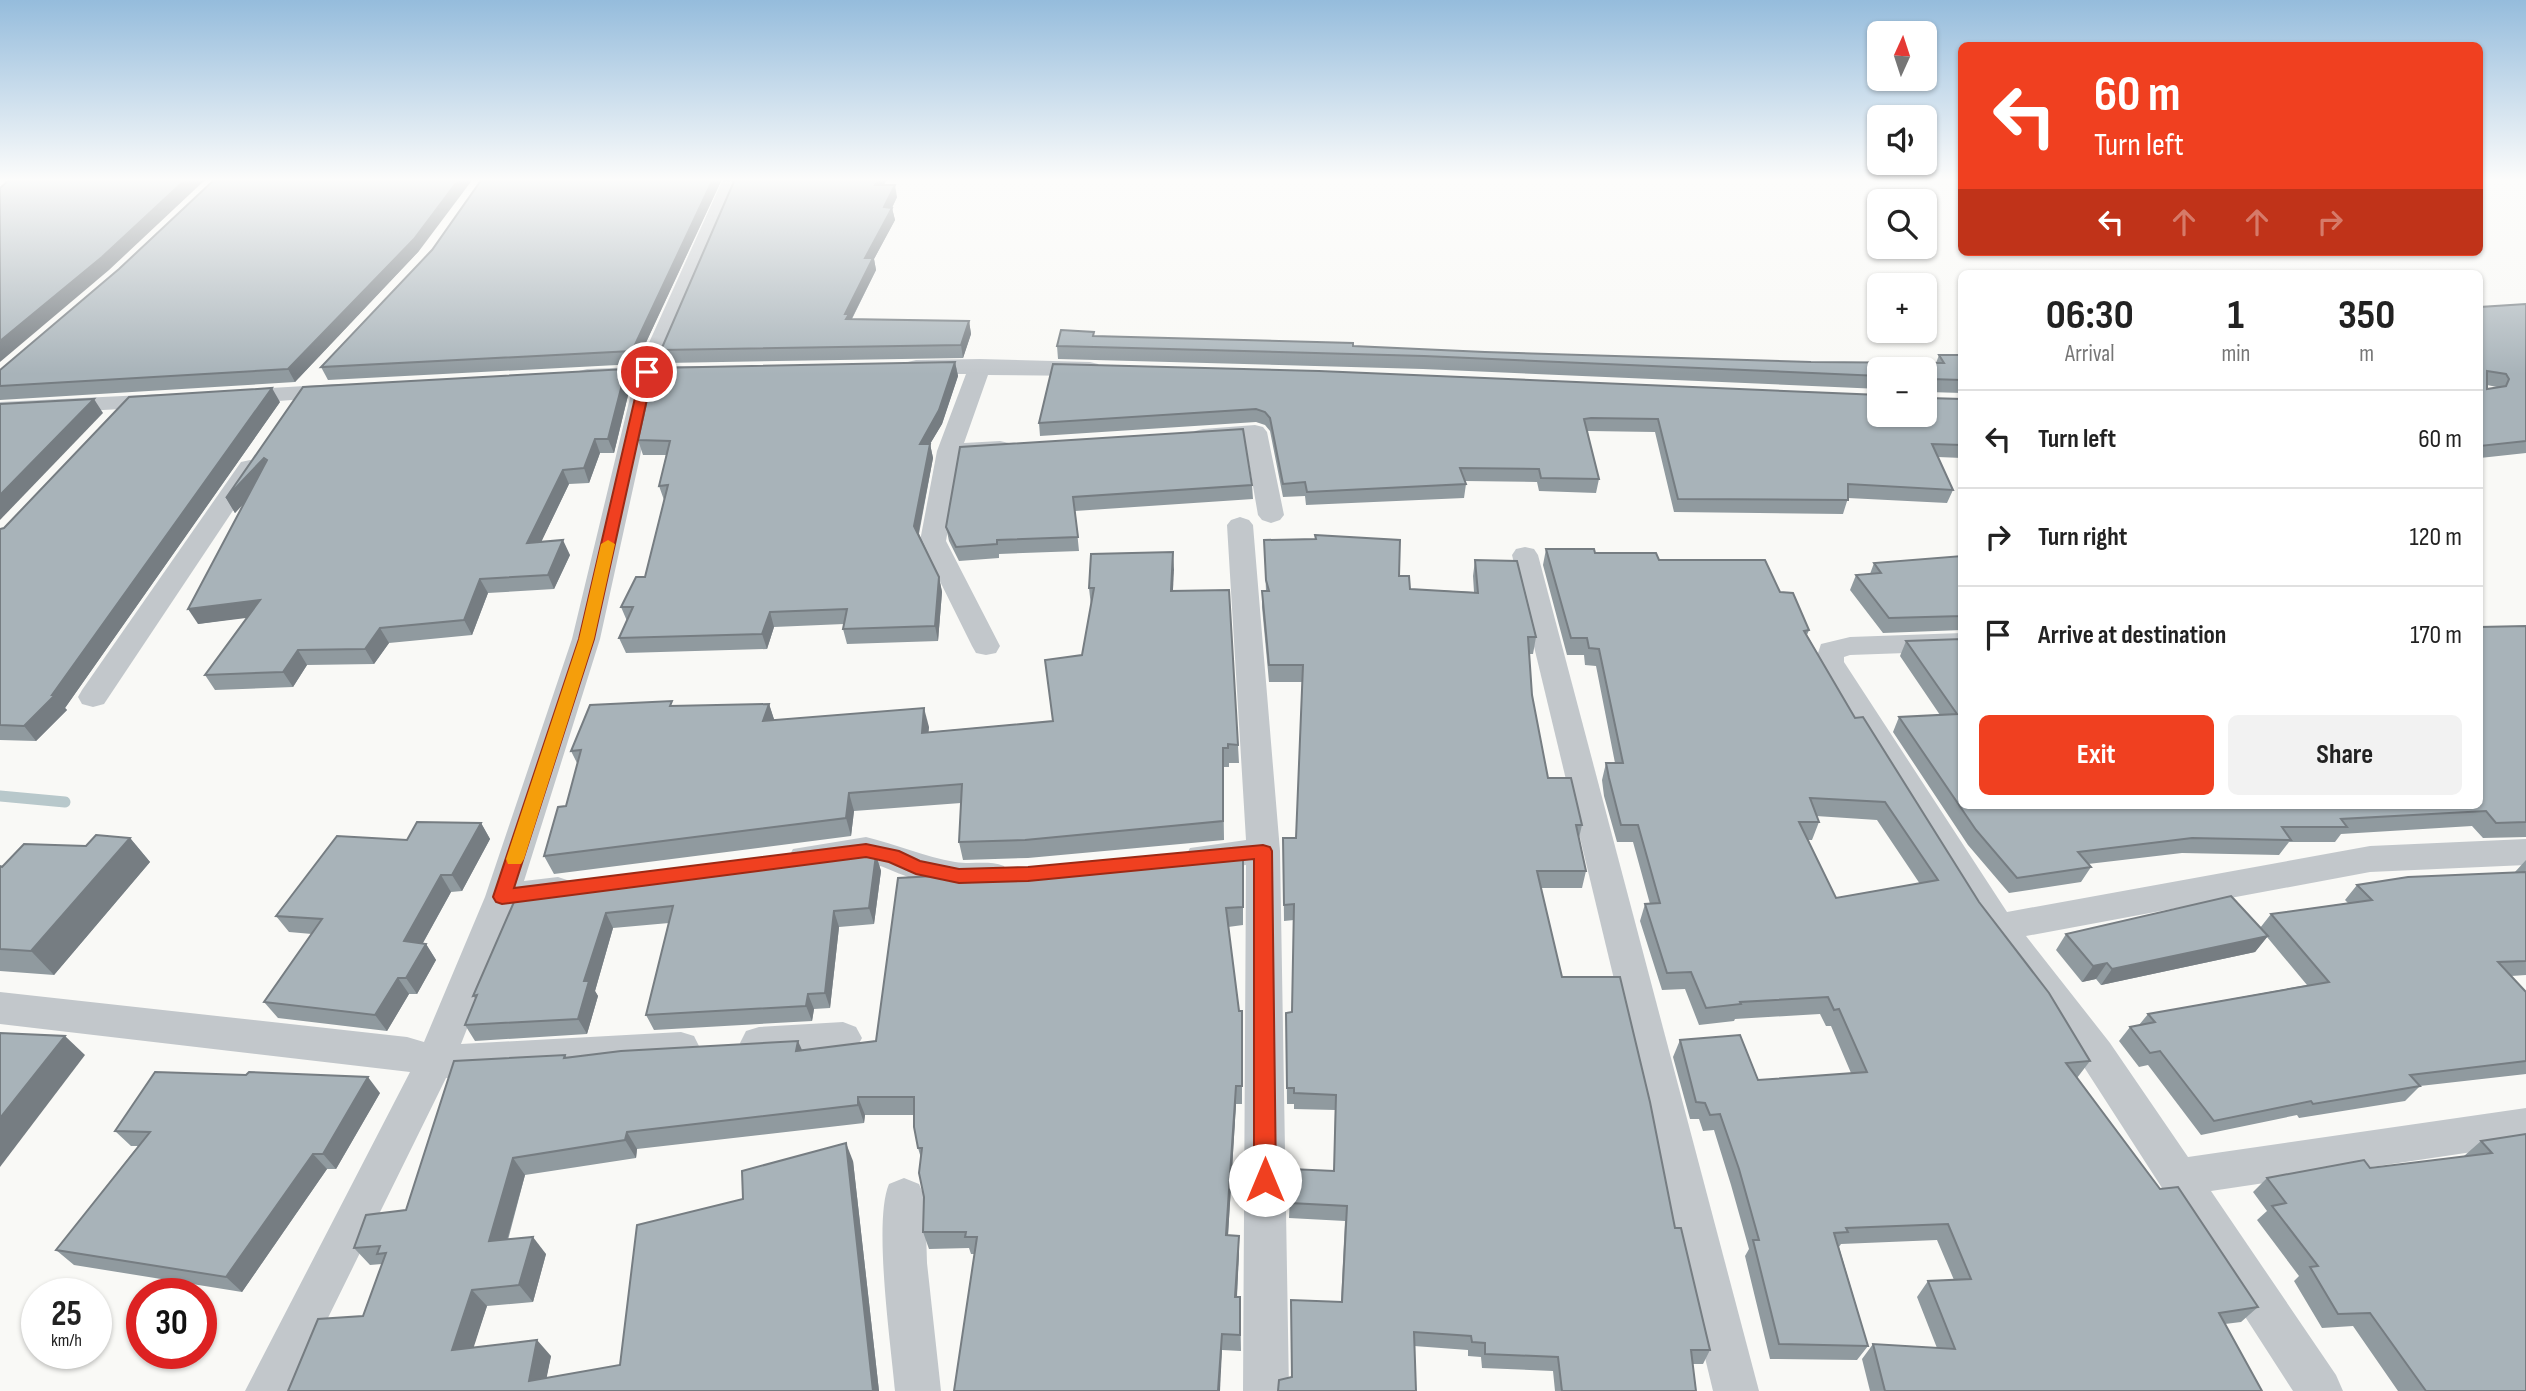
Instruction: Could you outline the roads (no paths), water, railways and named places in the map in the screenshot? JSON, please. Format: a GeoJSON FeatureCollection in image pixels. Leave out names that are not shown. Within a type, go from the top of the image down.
{"type":"FeatureCollection","features":[{"type":"Feature","properties":{"kind":"street"},"geometry":{"type":"LineString","coordinates":[[268,1391],[435,1062],[502,897],[586,639],[647,372],[703,244]]}},
{"type":"Feature","properties":{"kind":"street"},"geometry":{"type":"LineString","coordinates":[[897,368],[980,366],[1106,369]]}},
{"type":"Feature","properties":{"kind":"street"},"geometry":{"type":"LineString","coordinates":[[980,366],[949,452],[933,541],[986,646]]}},
{"type":"Feature","properties":{"kind":"street"},"geometry":{"type":"LineString","coordinates":[[564,377],[716,371]]}},
{"type":"Feature","properties":{"kind":"street"},"geometry":{"type":"LineString","coordinates":[[285,416],[318,374]]}},
{"type":"Feature","properties":{"kind":"street"},"geometry":{"type":"LineString","coordinates":[[207,398],[356,390]]}},
{"type":"Feature","properties":{"kind":"street"},"geometry":{"type":"LineString","coordinates":[[0,410],[181,400]]}},
{"type":"Feature","properties":{"kind":"street"},"geometry":{"type":"LineString","coordinates":[[109,423],[128,403]]}},
{"type":"Feature","properties":{"kind":"street"},"geometry":{"type":"LineString","coordinates":[[1186,437],[1255,432],[1271,515]]}},
{"type":"Feature","properties":{"kind":"street"},"geometry":{"type":"LineString","coordinates":[[949,452],[1019,447]]}},
{"type":"Feature","properties":{"kind":"street"},"geometry":{"type":"LineString","coordinates":[[93,697],[262,450]]}},
{"type":"Feature","properties":{"kind":"street"},"geometry":{"type":"LineString","coordinates":[[1240,525],[1263,851],[1266,1391]]}},
{"type":"Feature","properties":{"kind":"street"},"geometry":{"type":"LineString","coordinates":[[1525,555],[1736,1391]]}},
{"type":"Feature","properties":{"kind":"street"},"geometry":{"type":"LineString","coordinates":[[1958,642],[1850,646],[1831,651],[1829,662],[1984,908],[2097,1055],[2320,1391]]}},
{"type":"Feature","properties":{"kind":"street"},"geometry":{"type":"LineString","coordinates":[[771,863],[866,850],[892,856],[916,867],[959,876],[1028,874]]}},
{"type":"Feature","properties":{"kind":"street"},"geometry":{"type":"LineString","coordinates":[[1167,861],[1263,851]]}},
{"type":"Feature","properties":{"kind":"street"},"geometry":{"type":"LineString","coordinates":[[1999,927],[2370,859],[2526,852]]}},
{"type":"Feature","properties":{"kind":"street"},"geometry":{"type":"LineString","coordinates":[[502,897],[583,887]]}},
{"type":"Feature","properties":{"kind":"street"},"geometry":{"type":"LineString","coordinates":[[0,1008],[407,1054],[435,1062],[843,1038]]}},
{"type":"Feature","properties":{"kind":"street"},"geometry":{"type":"LineString","coordinates":[[2180,1177],[2526,1126]]}},
{"type":"Feature","properties":{"kind":"street"},"geometry":{"type":"LineString","coordinates":[[904,1198],[906,1263],[918,1391]]}},
{"type":"Feature","properties":{"kind":"waterway"},"geometry":{"type":"LineString","coordinates":[[0,796],[65,802]]}}]}
